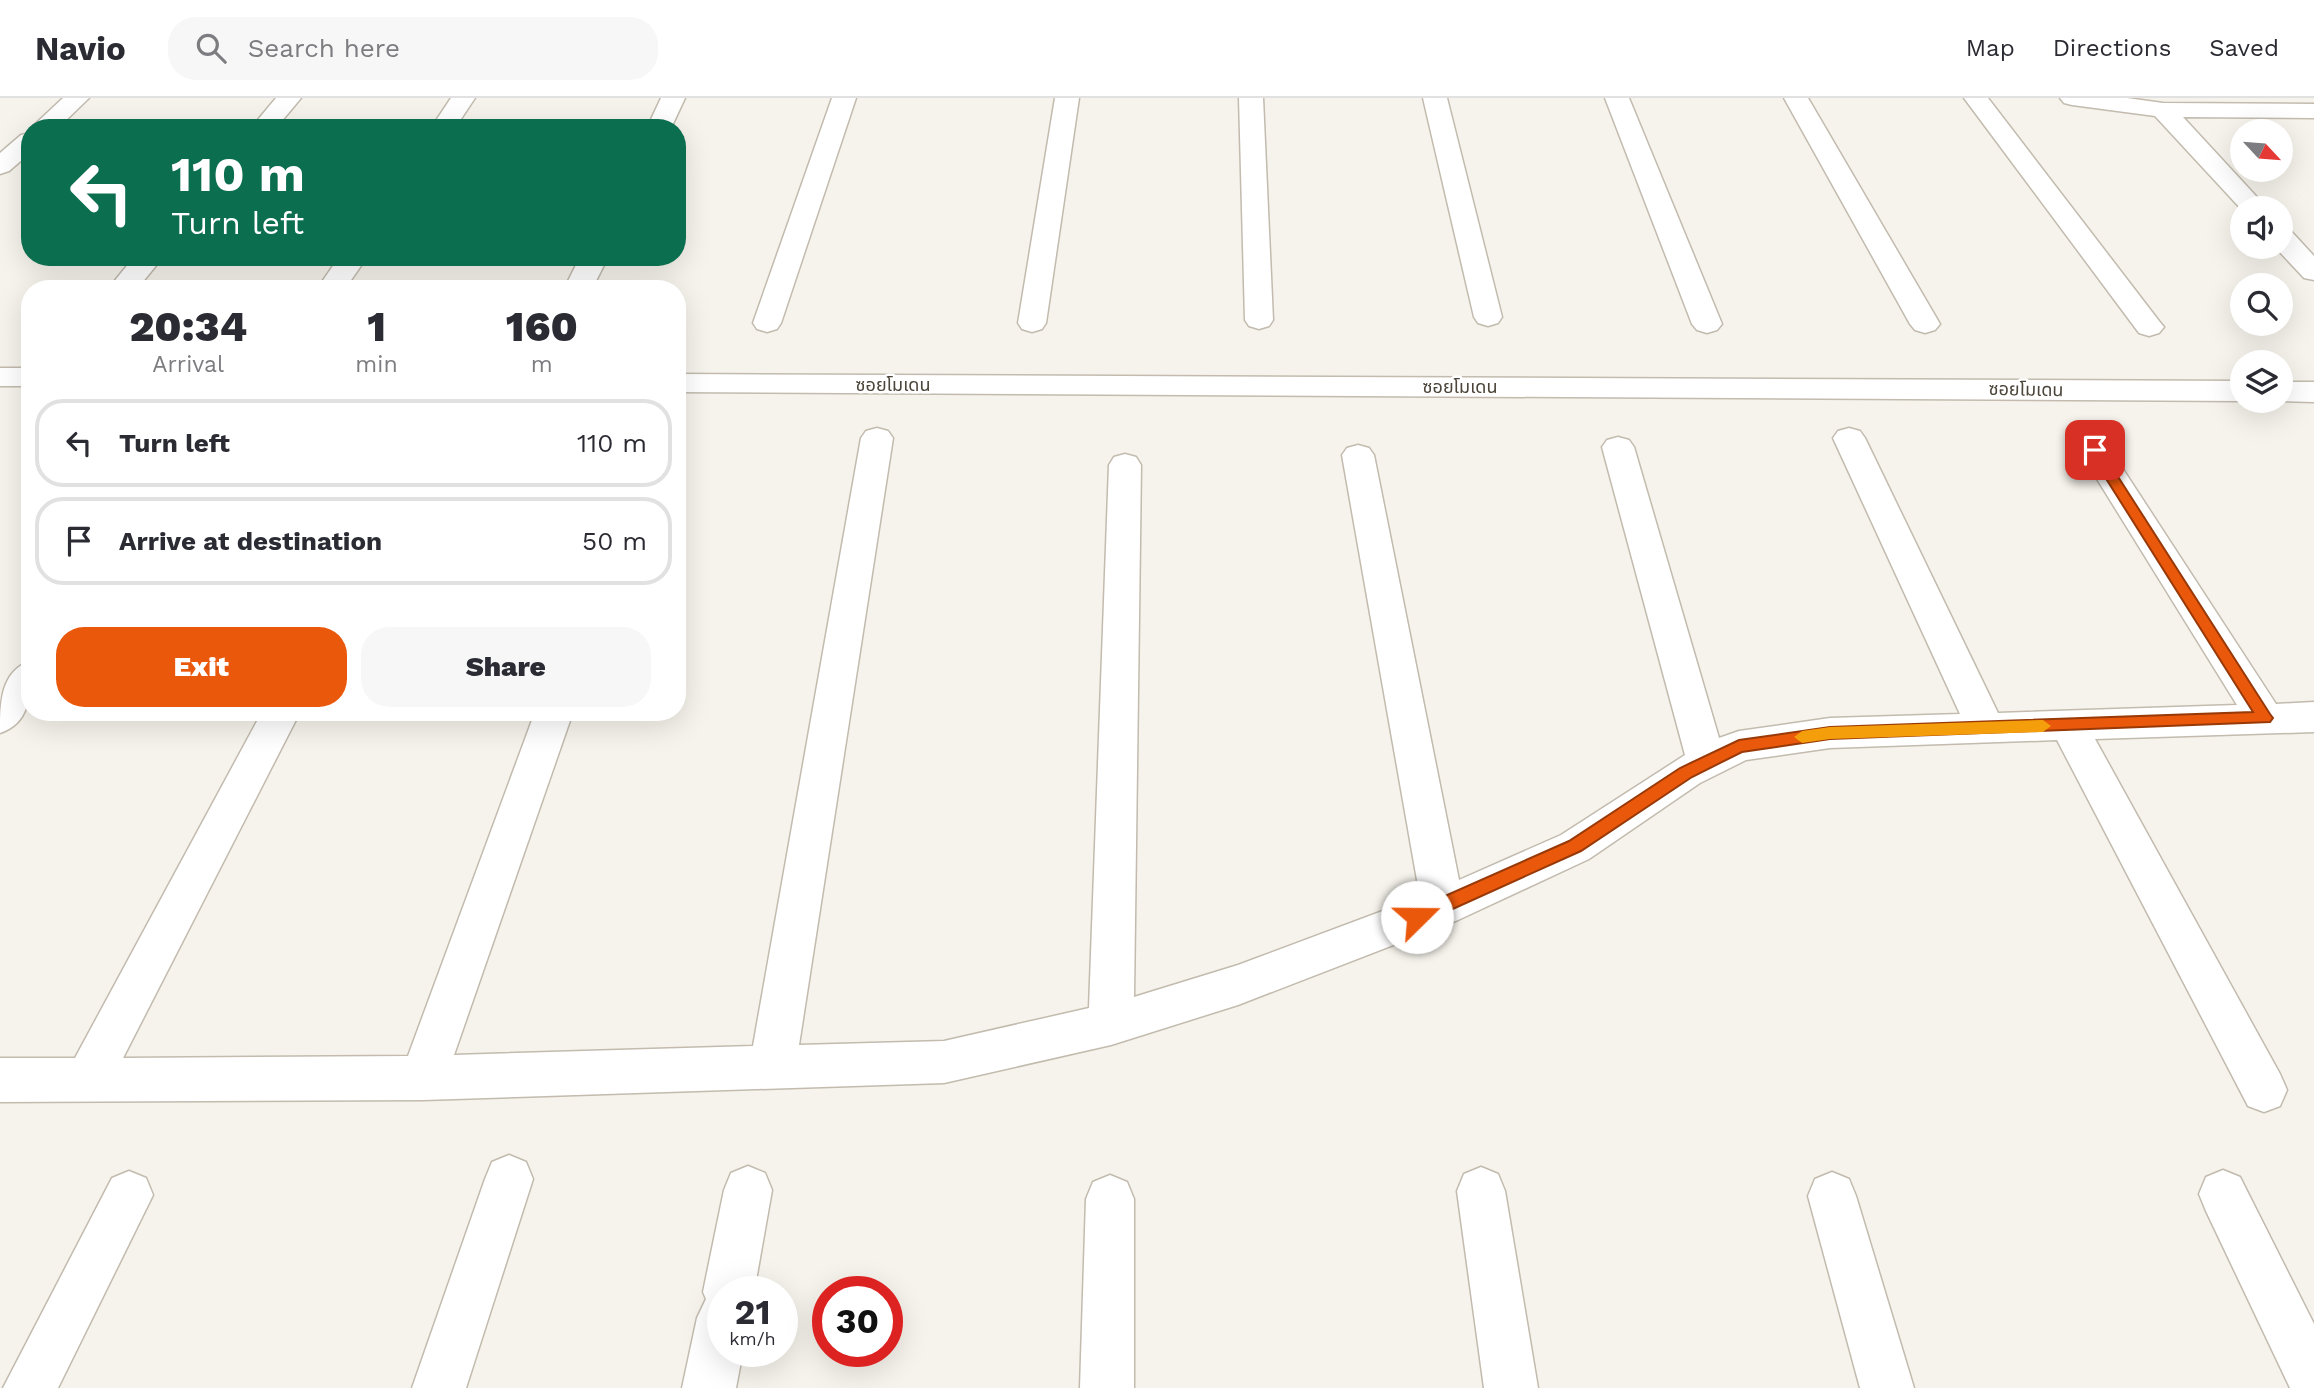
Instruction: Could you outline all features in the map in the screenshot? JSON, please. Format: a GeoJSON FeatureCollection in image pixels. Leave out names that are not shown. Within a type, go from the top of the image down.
{"type":"FeatureCollection","features":[{"type":"Feature","properties":{"kind":"street"},"geometry":{"type":"LineString","coordinates":[[53,119],[77,98]]}},
{"type":"Feature","properties":{"kind":"street"},"geometry":{"type":"LineString","coordinates":[[271,119],[289,98]]}},
{"type":"Feature","properties":{"kind":"street"},"geometry":{"type":"LineString","coordinates":[[449,119],[463,98]]}},
{"type":"Feature","properties":{"kind":"street"},"geometry":{"type":"LineString","coordinates":[[663,119],[673,98]]}},
{"type":"Feature","properties":{"kind":"street"},"geometry":{"type":"LineString","coordinates":[[767,323],[844,98]]}},
{"type":"Feature","properties":{"kind":"street"},"geometry":{"type":"LineString","coordinates":[[1032,323],[1067,98]]}},
{"type":"Feature","properties":{"kind":"street"},"geometry":{"type":"LineString","coordinates":[[1251,98],[1259,320]]}},
{"type":"Feature","properties":{"kind":"street"},"geometry":{"type":"LineString","coordinates":[[1436,98],[1488,317]]}},
{"type":"Feature","properties":{"kind":"street"},"geometry":{"type":"LineString","coordinates":[[1617,98],[1707,324]]}},
{"type":"Feature","properties":{"kind":"street"},"geometry":{"type":"LineString","coordinates":[[1796,98],[1925,324]]}},
{"type":"Feature","properties":{"kind":"street"},"geometry":{"type":"LineString","coordinates":[[1976,98],[2149,327]]}},
{"type":"Feature","properties":{"kind":"street"},"geometry":{"type":"LineString","coordinates":[[2072,98],[2163,110],[2314,111]]}},
{"type":"Feature","properties":{"kind":"street"},"geometry":{"type":"LineString","coordinates":[[2163,110],[2243,196]]}},
{"type":"Feature","properties":{"kind":"street"},"geometry":{"type":"LineString","coordinates":[[0,166],[21,148]]}},
{"type":"Feature","properties":{"kind":"street"},"geometry":{"type":"LineString","coordinates":[[2293,250],[2314,272]]}},
{"type":"Feature","properties":{"kind":"street"},"geometry":{"type":"LineString","coordinates":[[130,280],[141,266]]}},
{"type":"Feature","properties":{"kind":"street"},"geometry":{"type":"LineString","coordinates":[[0,377],[21,377]]}},
{"type":"Feature","properties":{"kind":"street","name":"ซอยโมเดน"},"geometry":{"type":"LineString","coordinates":[[686,383],[2230,391]]}},
{"type":"Feature","properties":{"kind":"street"},"geometry":{"type":"LineString","coordinates":[[2293,392],[2314,392]]}},
{"type":"Feature","properties":{"kind":"street"},"geometry":{"type":"LineString","coordinates":[[1849,438],[1986,728]]}},
{"type":"Feature","properties":{"kind":"street"},"geometry":{"type":"LineString","coordinates":[[772,1069],[877,439]]}},
{"type":"Feature","properties":{"kind":"street"},"geometry":{"type":"LineString","coordinates":[[1618,447],[1706,762]]}},
{"type":"Feature","properties":{"kind":"street"},"geometry":{"type":"LineString","coordinates":[[2095,450],[2265,718]]}},
{"type":"Feature","properties":{"kind":"street"},"geometry":{"type":"LineString","coordinates":[[1358,455],[1443,907]]}},
{"type":"Feature","properties":{"kind":"street"},"geometry":{"type":"LineString","coordinates":[[1111,1024],[1125,465]]}},
{"type":"Feature","properties":{"kind":"street"},"geometry":{"type":"LineString","coordinates":[[0,718],[21,688]]}},
{"type":"Feature","properties":{"kind":"street"},"geometry":{"type":"LineString","coordinates":[[0,1080],[423,1078],[944,1062],[1111,1024],[1238,985],[1443,907],[1575,846],[1686,772],[1739,746],[1830,733],[2314,717]]}},
{"type":"Feature","properties":{"kind":"street"},"geometry":{"type":"LineString","coordinates":[[88,1079],[276,721]]}},
{"type":"Feature","properties":{"kind":"street"},"geometry":{"type":"LineString","coordinates":[[423,1078],[551,721]]}},
{"type":"Feature","properties":{"kind":"street"},"geometry":{"type":"LineString","coordinates":[[2068,725],[2264,1090]]}},
{"type":"Feature","properties":{"kind":"street"},"geometry":{"type":"LineString","coordinates":[[439,1388],[509,1179]]}},
{"type":"Feature","properties":{"kind":"street"},"geometry":{"type":"LineString","coordinates":[[731,1276],[748,1190]]}},
{"type":"Feature","properties":{"kind":"street"},"geometry":{"type":"LineString","coordinates":[[1481,1191],[1511,1388]]}},
{"type":"Feature","properties":{"kind":"street"},"geometry":{"type":"LineString","coordinates":[[2223,1194],[2314,1381]]}},
{"type":"Feature","properties":{"kind":"street"},"geometry":{"type":"LineString","coordinates":[[30,1388],[129,1195]]}},
{"type":"Feature","properties":{"kind":"street"},"geometry":{"type":"LineString","coordinates":[[1832,1196],[1886,1388]]}},
{"type":"Feature","properties":{"kind":"street"},"geometry":{"type":"LineString","coordinates":[[1107,1388],[1110,1199]]}},
{"type":"Feature","properties":{"kind":"street"},"geometry":{"type":"LineString","coordinates":[[709,1388],[713,1367]]}},
{"type":"Feature","properties":{"kind":"slow traffic"},"geometry":{"type":"LineString","coordinates":[[1802,737],[1830,733],[2043,726]]}},
{"type":"Feature","properties":{"kind":"route"},"geometry":{"type":"LineString","coordinates":[[1417,917],[1575,846],[1686,772],[1739,746],[1830,733],[2265,718],[2095,450]]}}]}
